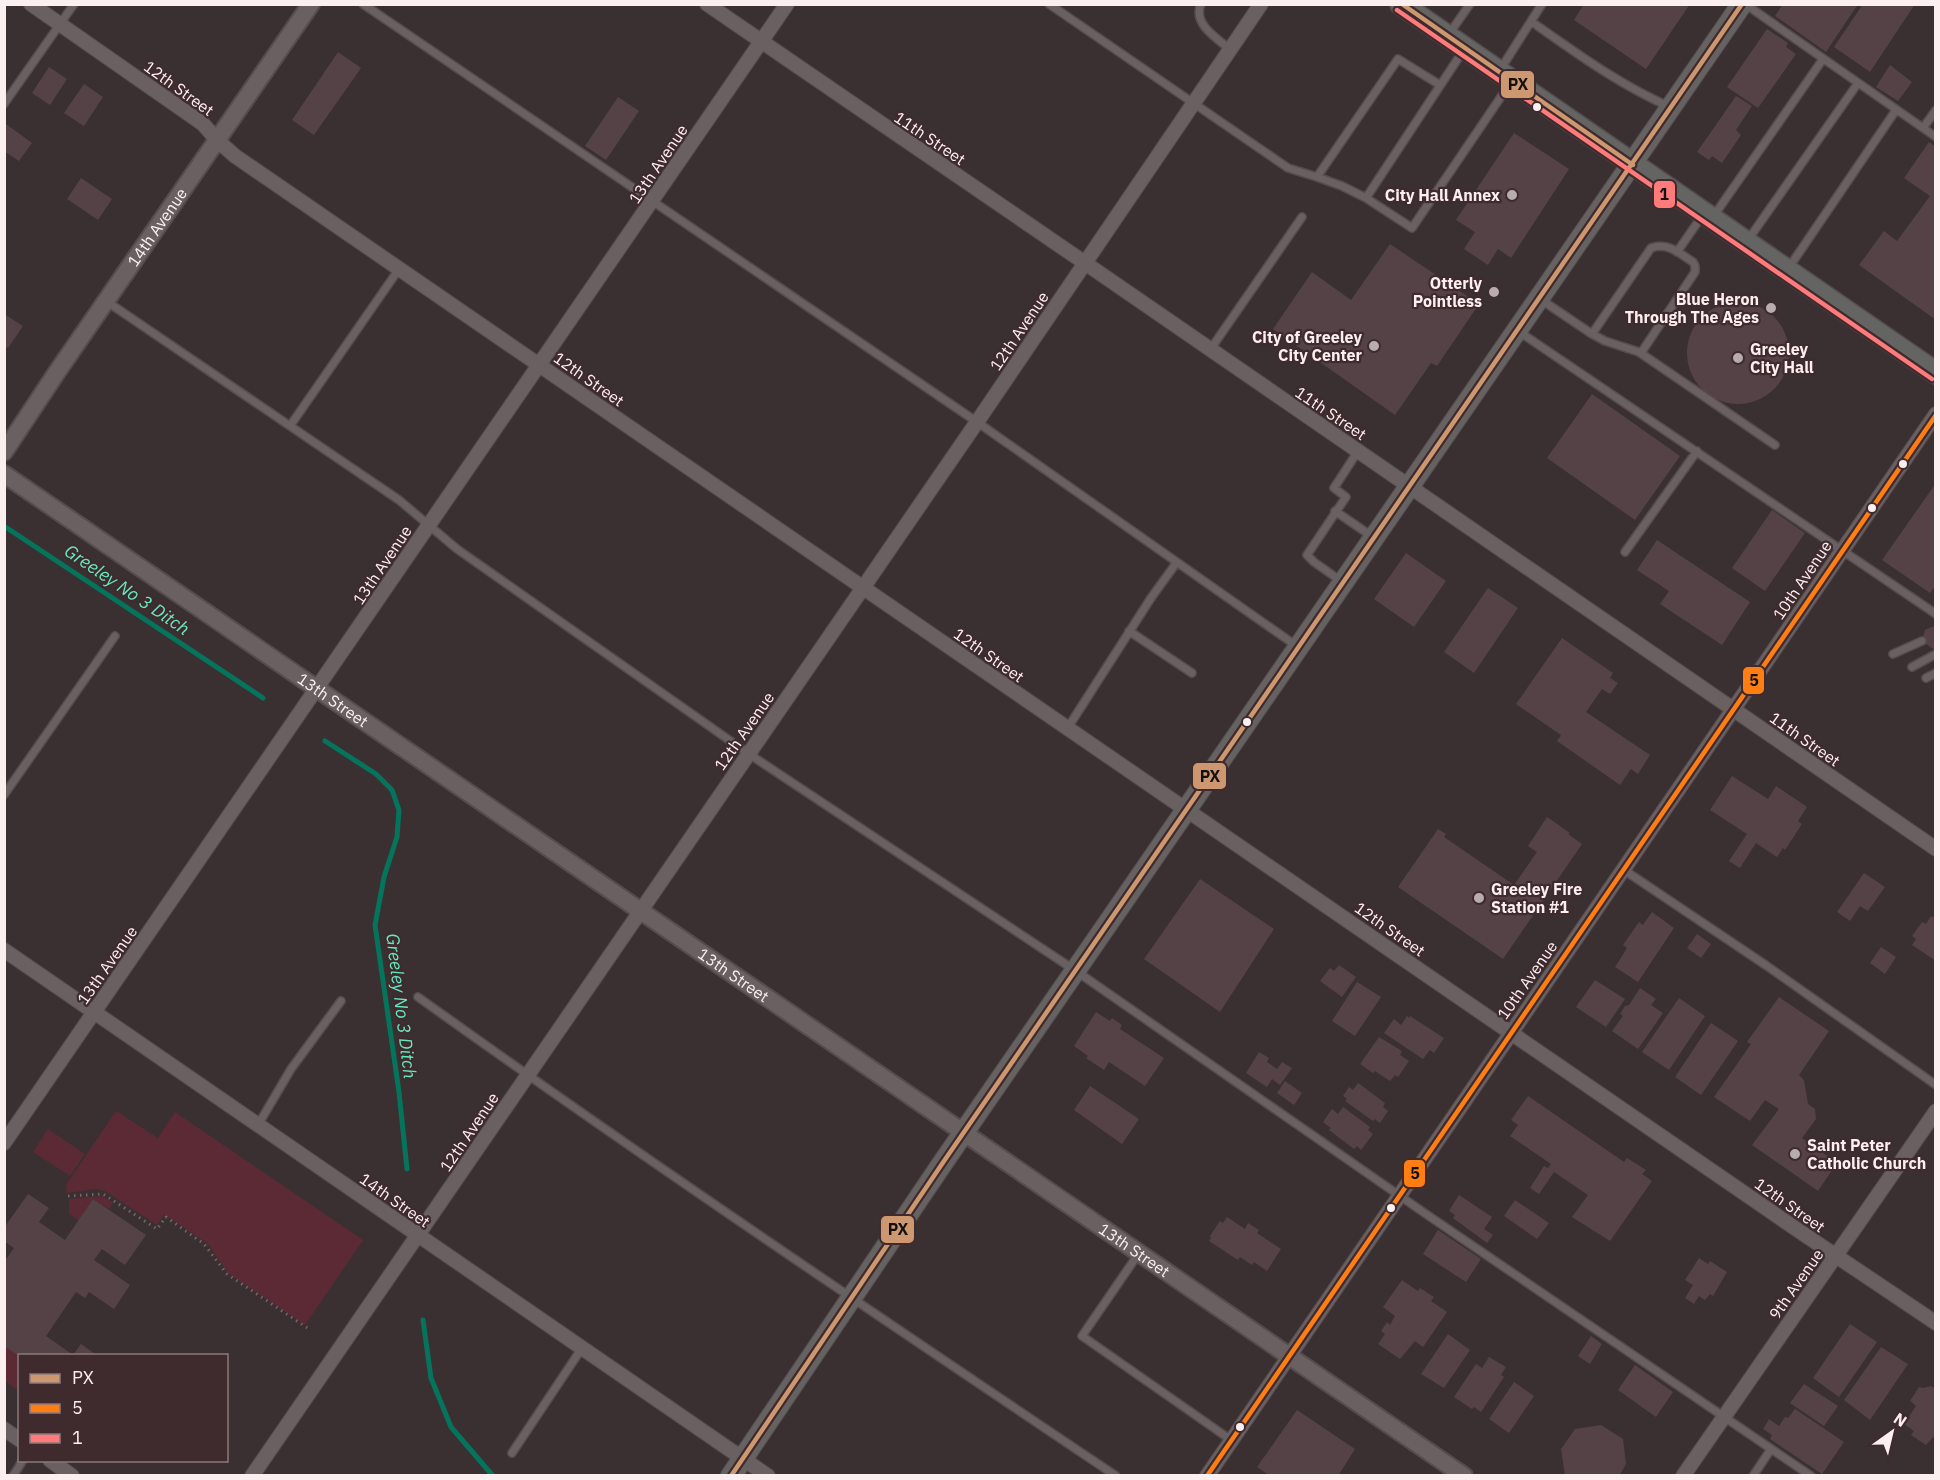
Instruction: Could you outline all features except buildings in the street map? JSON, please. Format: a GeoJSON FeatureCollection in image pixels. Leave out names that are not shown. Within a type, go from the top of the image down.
{"type":"FeatureCollection","features":[{"type":"Feature","properties":{"kind":"main road"},"geometry":{"type":"LineString","coordinates":[[1401,4],[1935,373]]}},
{"type":"Feature","properties":{"kind":"main road"},"geometry":{"type":"LineString","coordinates":[[731,1476],[1409,486],[1744,4]]}},
{"type":"Feature","properties":{"kind":"street","name":"12th Street"},"geometry":{"type":"LineString","coordinates":[[31,4],[203,124],[235,156],[1935,1323]]}},
{"type":"Feature","properties":{"kind":"street","name":"11th Street"},"geometry":{"type":"LineString","coordinates":[[706,4],[1935,849]]}},
{"type":"Feature","properties":{"kind":"street","name":"13th Avenue"},"geometry":{"type":"LineString","coordinates":[[4,1143],[787,4]]}},
{"type":"Feature","properties":{"kind":"street","name":"12th Avenue"},"geometry":{"type":"LineString","coordinates":[[252,1476],[1262,4]]}},
{"type":"Feature","properties":{"kind":"street","name":"14th Avenue"},"geometry":{"type":"LineString","coordinates":[[4,452],[218,141],[306,6]]}},
{"type":"Feature","properties":{"kind":"street","name":"10th Avenue"},"geometry":{"type":"LineString","coordinates":[[1207,1476],[1935,414]]}},
{"type":"Feature","properties":{"kind":"street","name":"13th Street"},"geometry":{"type":"LineString","coordinates":[[4,474],[1464,1476]]}},
{"type":"Feature","properties":{"kind":"street","name":"14th Street"},"geometry":{"type":"LineString","coordinates":[[4,950],[768,1476]]}},
{"type":"Feature","properties":{"kind":"street","name":"9th Avenue"},"geometry":{"type":"LineString","coordinates":[[1683,1476],[1935,1111]]}},
{"type":"Feature","properties":{"kind":"street"},"geometry":{"type":"LineString","coordinates":[[4,1430],[18,1439]]}},
{"type":"Feature","properties":{"kind":"street"},"geometry":{"type":"LineString","coordinates":[[51,1462],[72,1476]]}},
{"type":"Feature","properties":{"kind":"lane"},"geometry":{"type":"LineString","coordinates":[[4,104],[74,4]]}},
{"type":"Feature","properties":{"kind":"lane"},"geometry":{"type":"LineString","coordinates":[[363,4],[977,422],[1298,648]]}},
{"type":"Feature","properties":{"kind":"lane"},"geometry":{"type":"LineString","coordinates":[[1049,4],[1193,105],[1288,168],[1342,186],[1366,198],[1412,228],[1505,76],[1542,4]]}},
{"type":"Feature","properties":{"kind":"lane"},"geometry":{"type":"LineString","coordinates":[[1201,4],[1198,14],[1200,22],[1231,50]]}},
{"type":"Feature","properties":{"kind":"lane"},"geometry":{"type":"LineString","coordinates":[[1366,198],[1440,85],[1470,4]]}},
{"type":"Feature","properties":{"kind":"lane"},"geometry":{"type":"LineString","coordinates":[[1744,4],[1935,137]]}},
{"type":"Feature","properties":{"kind":"lane"},"geometry":{"type":"LineString","coordinates":[[1532,22],[1636,92],[1672,108]]}},
{"type":"Feature","properties":{"kind":"lane"},"geometry":{"type":"LineString","coordinates":[[1317,177],[1398,59],[1440,85]]}},
{"type":"Feature","properties":{"kind":"lane"},"geometry":{"type":"LineString","coordinates":[[1677,252],[1708,216],[1823,59]]}},
{"type":"Feature","properties":{"kind":"lane"},"geometry":{"type":"LineString","coordinates":[[1746,243],[1858,82]]}},
{"type":"Feature","properties":{"kind":"lane"},"geometry":{"type":"LineString","coordinates":[[1787,270],[1896,110]]}},
{"type":"Feature","properties":{"kind":"lane"},"geometry":{"type":"LineString","coordinates":[[1923,128],[1935,110]]}},
{"type":"Feature","properties":{"kind":"lane"},"geometry":{"type":"LineString","coordinates":[[1210,350],[1302,216]]}},
{"type":"Feature","properties":{"kind":"lane"},"geometry":{"type":"LineString","coordinates":[[1592,334],[1651,248],[1664,245],[1693,262],[1695,272],[1641,353]]}},
{"type":"Feature","properties":{"kind":"lane"},"geometry":{"type":"LineString","coordinates":[[290,426],[399,269]]}},
{"type":"Feature","properties":{"kind":"lane"},"geometry":{"type":"LineString","coordinates":[[1540,299],[1592,334],[1641,353],[1775,445]]}},
{"type":"Feature","properties":{"kind":"lane"},"geometry":{"type":"LineString","coordinates":[[106,301],[399,500],[457,549],[749,754],[1076,971],[1399,1196],[1811,1476]]}},
{"type":"Feature","properties":{"kind":"lane"},"geometry":{"type":"LineString","coordinates":[[1518,331],[1935,614]]}},
{"type":"Feature","properties":{"kind":"lane"},"geometry":{"type":"LineString","coordinates":[[1344,582],[1307,555],[1346,497],[1334,488],[1358,451]]}},
{"type":"Feature","properties":{"kind":"lane"},"geometry":{"type":"LineString","coordinates":[[1625,552],[1697,451]]}},
{"type":"Feature","properties":{"kind":"lane"},"geometry":{"type":"LineString","coordinates":[[1335,512],[1374,538]]}},
{"type":"Feature","properties":{"kind":"lane"},"geometry":{"type":"LineString","coordinates":[[1067,729],[1177,562]]}},
{"type":"Feature","properties":{"kind":"lane"},"geometry":{"type":"LineString","coordinates":[[1129,632],[1192,673]]}},
{"type":"Feature","properties":{"kind":"lane"},"geometry":{"type":"LineString","coordinates":[[4,795],[115,636]]}},
{"type":"Feature","properties":{"kind":"lane"},"geometry":{"type":"LineString","coordinates":[[1893,654],[1922,641]]}},
{"type":"Feature","properties":{"kind":"lane"},"geometry":{"type":"LineString","coordinates":[[1912,667],[1935,654]]}},
{"type":"Feature","properties":{"kind":"lane"},"geometry":{"type":"LineString","coordinates":[[1926,678],[1935,673]]}},
{"type":"Feature","properties":{"kind":"lane"},"geometry":{"type":"LineString","coordinates":[[1624,870],[1767,966],[1935,1085]]}},
{"type":"Feature","properties":{"kind":"lane"},"geometry":{"type":"LineString","coordinates":[[418,997],[527,1076],[1116,1476]]}},
{"type":"Feature","properties":{"kind":"lane"},"geometry":{"type":"LineString","coordinates":[[258,1125],[291,1069],[341,1001]]}},
{"type":"Feature","properties":{"kind":"lane"},"geometry":{"type":"LineString","coordinates":[[1140,1252],[1082,1336],[1231,1440]]}},
{"type":"Feature","properties":{"kind":"lane"},"geometry":{"type":"LineString","coordinates":[[512,1453],[582,1348]]}},
{"type":"Feature","properties":{"kind":"lane"},"geometry":{"type":"LineString","coordinates":[[1753,1476],[1771,1449]]}},
{"type":"Feature","properties":{"kind":"lane"},"geometry":{"type":"LineString","coordinates":[[13,1476],[22,1462]]}},
{"type":"Feature","properties":{"kind":"path"},"geometry":{"type":"LineString","coordinates":[[68,1196],[103,1194],[157,1229],[165,1217],[204,1245],[226,1274],[309,1329]]}},
{"type":"Feature","properties":{"kind":"shaded area"},"geometry":{"type":"Polygon","coordinates":[[[116,1111],[158,1138],[175,1112],[363,1240],[305,1325],[228,1273],[208,1244],[164,1214],[157,1225],[105,1191],[96,1189],[67,1193],[66,1185],[116,1111]]]}},
{"type":"Feature","properties":{"kind":"shaded area"},"geometry":{"type":"Polygon","coordinates":[[[48,1129],[85,1154],[70,1176],[33,1152],[48,1129]]]}},
{"type":"Feature","properties":{"kind":"shaded area"},"geometry":{"type":"Polygon","coordinates":[[[103,1196],[113,1203],[109,1209],[93,1199],[79,1220],[69,1214],[69,1199],[103,1196]]]}},
{"type":"Feature","properties":{"kind":"shaded area"},"geometry":{"type":"Polygon","coordinates":[[[4,1346],[18,1355],[18,1390],[5,1381],[4,1346]]]}},
{"type":"Feature","properties":{"kind":"waterway","name":"Greeley No 3 Ditch"},"geometry":{"type":"LineString","coordinates":[[4,526],[263,698]]}},
{"type":"Feature","properties":{"kind":"waterway","name":"Greeley No 3 Ditch"},"geometry":{"type":"LineString","coordinates":[[325,741],[376,774],[392,790],[399,810],[397,837],[384,877],[375,925],[399,1092],[407,1169]]}},
{"type":"Feature","properties":{"kind":"waterway","name":"Greeley No 3 Ditch"},"geometry":{"type":"LineString","coordinates":[[423,1320],[431,1378],[451,1427],[493,1476]]}},
{"type":"Feature","properties":{"kind":"transit line","name":"PX"},"geometry":{"type":"LineString","coordinates":[[1402,4],[1633,165]]}},
{"type":"Feature","properties":{"kind":"transit line","name":"PX"},"geometry":{"type":"LineString","coordinates":[[731,1476],[944,1161],[1742,4]]}},
{"type":"Feature","properties":{"kind":"transit line","name":"1"},"geometry":{"type":"LineString","coordinates":[[1397,10],[1932,379]]}},
{"type":"Feature","properties":{"kind":"transit line","name":"5"},"geometry":{"type":"LineString","coordinates":[[1207,1476],[1936,415]]}},
{"type":"Feature","properties":{"kind":"place","name":"City Hall Annex"},"geometry":{"type":"Point","coordinates":[1512,195]}},
{"type":"Feature","properties":{"kind":"place","name":"Otterly Pointless"},"geometry":{"type":"Point","coordinates":[1494,292]}},
{"type":"Feature","properties":{"kind":"place","name":"Blue Heron Through The Ages"},"geometry":{"type":"Point","coordinates":[1771,308]}},
{"type":"Feature","properties":{"kind":"place","name":"City of Greeley City Center"},"geometry":{"type":"Point","coordinates":[1374,346]}},
{"type":"Feature","properties":{"kind":"place","name":"Greeley City Hall"},"geometry":{"type":"Point","coordinates":[1738,358]}},
{"type":"Feature","properties":{"kind":"place","name":"Greeley Fire Station #1"},"geometry":{"type":"Point","coordinates":[1479,898]}},
{"type":"Feature","properties":{"kind":"place","name":"Saint Peter Catholic Church"},"geometry":{"type":"Point","coordinates":[1795,1154]}}]}
